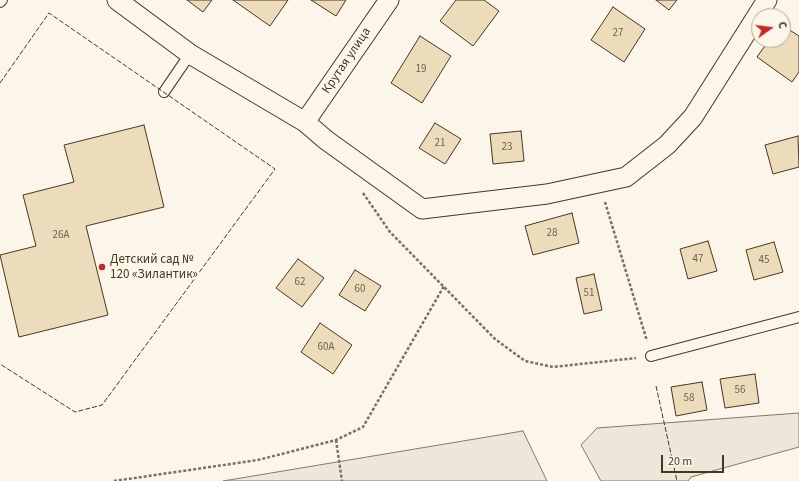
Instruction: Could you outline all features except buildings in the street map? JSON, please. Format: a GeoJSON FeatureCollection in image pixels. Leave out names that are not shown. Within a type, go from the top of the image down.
{"type":"FeatureCollection","features":[{"type":"Feature","properties":{"kind":"street"},"geometry":{"type":"LineString","coordinates":[[117,0],[190,54],[306,122],[326,140],[422,209],[546,194],[626,177],[667,145],[692,117],[767,0]]}},
{"type":"Feature","properties":{"kind":"street","name":"Крутая улица"},"geometry":{"type":"LineString","coordinates":[[306,122],[388,0]]}},
{"type":"Feature","properties":{"kind":"lane"},"geometry":{"type":"LineString","coordinates":[[164,92],[190,54]]}},
{"type":"Feature","properties":{"kind":"lane"},"geometry":{"type":"LineString","coordinates":[[651,356],[799,317]]}},
{"type":"Feature","properties":{"kind":"path"},"geometry":{"type":"LineString","coordinates":[[363,193],[390,232],[495,339],[524,361],[552,367],[651,356],[599,183]]}},
{"type":"Feature","properties":{"kind":"path"},"geometry":{"type":"LineString","coordinates":[[114,481],[258,460],[336,440],[363,427],[444,286]]}},
{"type":"Feature","properties":{"kind":"path"},"geometry":{"type":"LineString","coordinates":[[336,440],[342,481]]}},
{"type":"Feature","properties":{"kind":"shaded area"},"geometry":{"type":"Polygon","coordinates":[[[799,413],[799,447],[691,477],[688,481],[601,481],[581,445],[597,428],[799,413]]]}},
{"type":"Feature","properties":{"kind":"shaded area"},"geometry":{"type":"Polygon","coordinates":[[[523,431],[547,481],[223,481],[523,431]]]}},
{"type":"Feature","properties":{"kind":"fence"},"geometry":{"type":"LineString","coordinates":[[0,83],[49,13],[275,169],[102,405],[75,412],[0,364]]}},
{"type":"Feature","properties":{"kind":"fence"},"geometry":{"type":"LineString","coordinates":[[656,386],[677,481]]}},
{"type":"Feature","properties":{"kind":"place","name":"Детский сад № 120 «Зилантик»"},"geometry":{"type":"Point","coordinates":[102,267]}}]}
